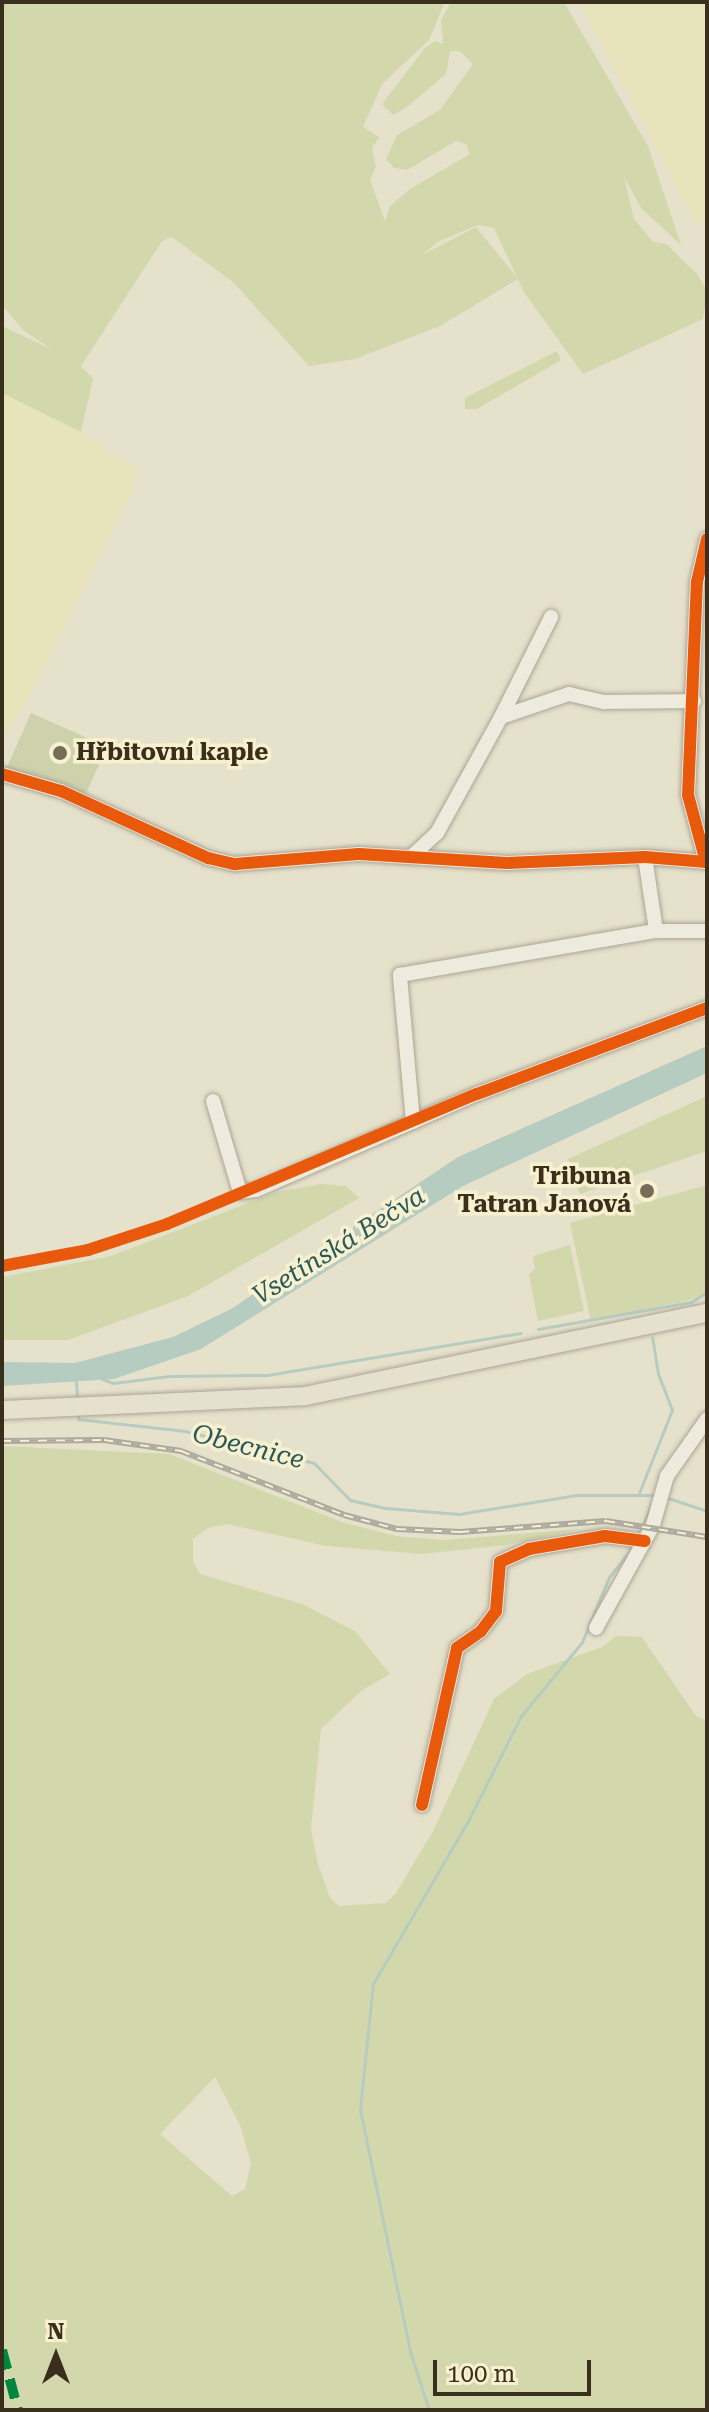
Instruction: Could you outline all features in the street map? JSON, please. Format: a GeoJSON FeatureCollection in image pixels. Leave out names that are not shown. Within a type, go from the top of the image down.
{"type":"FeatureCollection","features":[{"type":"Feature","properties":{"kind":"main road"},"geometry":{"type":"LineString","coordinates":[[2,1410],[305,1396],[707,1313]]}},
{"type":"Feature","properties":{"kind":"street"},"geometry":{"type":"LineString","coordinates":[[2,774],[61,791],[208,858],[235,864],[359,854],[507,863],[645,857],[707,862],[688,807],[694,701],[703,618],[697,582],[707,539]]}},
{"type":"Feature","properties":{"kind":"street"},"geometry":{"type":"LineString","coordinates":[[411,857],[437,833],[501,717],[551,617]]}},
{"type":"Feature","properties":{"kind":"street"},"geometry":{"type":"LineString","coordinates":[[501,717],[569,694],[605,702],[694,701]]}},
{"type":"Feature","properties":{"kind":"street"},"geometry":{"type":"LineString","coordinates":[[645,857],[656,931]]}},
{"type":"Feature","properties":{"kind":"street"},"geometry":{"type":"LineString","coordinates":[[413,1122],[400,975],[656,931],[707,931]]}},
{"type":"Feature","properties":{"kind":"street"},"geometry":{"type":"LineString","coordinates":[[213,1101],[240,1192],[256,1190],[413,1122],[707,1008]]}},
{"type":"Feature","properties":{"kind":"street"},"geometry":{"type":"LineString","coordinates":[[596,1628],[645,1541],[674,1463],[707,1419]]}},
{"type":"Feature","properties":{"kind":"street"},"geometry":{"type":"LineString","coordinates":[[422,1805],[457,1648],[496,1611],[500,1562],[529,1549],[605,1536],[645,1541]]}},
{"type":"Feature","properties":{"kind":"shaded area"},"geometry":{"type":"Polygon","coordinates":[[[580,2],[704,2],[707,6],[707,217],[696,224],[580,2]]]}},
{"type":"Feature","properties":{"kind":"shaded area"},"geometry":{"type":"Polygon","coordinates":[[[2,393],[81,432],[138,470],[131,494],[39,679],[2,743],[2,393]]]}},
{"type":"Feature","properties":{"kind":"green space"},"geometry":{"type":"Polygon","coordinates":[[[2,2],[445,2],[429,40],[382,84],[363,127],[379,137],[372,148],[376,167],[370,180],[385,221],[390,206],[410,189],[470,154],[466,144],[456,141],[407,170],[394,168],[386,159],[397,135],[440,110],[473,64],[460,51],[450,51],[446,74],[407,107],[393,115],[382,104],[425,48],[435,41],[443,44],[441,20],[451,2],[564,2],[648,146],[681,245],[641,208],[624,177],[634,219],[653,242],[666,244],[697,274],[707,291],[703,319],[583,374],[518,279],[440,326],[355,359],[309,366],[234,283],[172,237],[162,241],[81,366],[93,379],[81,432],[2,393],[2,326],[53,350],[24,331],[2,305],[2,2]],[[478,225],[437,242],[422,255],[476,227],[518,279],[494,228],[478,225]]]}},
{"type":"Feature","properties":{"kind":"green space"},"geometry":{"type":"Polygon","coordinates":[[[557,351],[561,360],[477,409],[465,409],[465,398],[557,351]]]}},
{"type":"Feature","properties":{"kind":"green space"},"geometry":{"type":"Polygon","coordinates":[[[31,713],[107,747],[82,802],[7,768],[31,713]]]}},
{"type":"Feature","properties":{"kind":"green space"},"geometry":{"type":"Polygon","coordinates":[[[707,1096],[707,1151],[580,1194],[568,1159],[707,1096]]]}},
{"type":"Feature","properties":{"kind":"green space"},"geometry":{"type":"Polygon","coordinates":[[[320,1184],[346,1186],[359,1198],[188,1296],[68,1340],[2,1340],[2,1277],[111,1256],[277,1192],[320,1184]]]}},
{"type":"Feature","properties":{"kind":"green space"},"geometry":{"type":"Polygon","coordinates":[[[707,1185],[707,1296],[591,1322],[570,1223],[707,1185]]]}},
{"type":"Feature","properties":{"kind":"green space"},"geometry":{"type":"Polygon","coordinates":[[[570,1245],[584,1311],[538,1321],[529,1275],[535,1268],[533,1256],[570,1245]]]}},
{"type":"Feature","properties":{"kind":"green space"},"geometry":{"type":"Polygon","coordinates":[[[2,1446],[169,1454],[342,1522],[396,1536],[443,1540],[581,1529],[507,1545],[421,1554],[326,1546],[227,1524],[208,1528],[193,1539],[193,1561],[200,1574],[302,1604],[355,1631],[390,1674],[361,1691],[321,1729],[311,1829],[318,1864],[330,1898],[339,1906],[386,1903],[396,1893],[433,1831],[494,1699],[527,1674],[602,1647],[616,1636],[642,1637],[696,1716],[707,1721],[707,2410],[2,2410],[2,1446]],[[215,2077],[160,2134],[232,2196],[245,2189],[251,2163],[240,2125],[215,2077]]]}},
{"type":"Feature","properties":{"kind":"water","name":"Vsetínská Bečva"},"geometry":{"type":"Polygon","coordinates":[[[707,1046],[707,1073],[463,1186],[201,1349],[114,1379],[2,1386],[2,1362],[75,1363],[173,1337],[231,1309],[458,1157],[707,1046]]]}},
{"type":"Feature","properties":{"kind":"waterway"},"geometry":{"type":"LineString","coordinates":[[707,589],[707,613]]}},
{"type":"Feature","properties":{"kind":"waterway"},"geometry":{"type":"LineString","coordinates":[[538,1329],[691,1302],[707,1292]]}},
{"type":"Feature","properties":{"kind":"waterway"},"geometry":{"type":"LineString","coordinates":[[102,1379],[113,1383],[170,1376],[267,1375],[521,1333]]}},
{"type":"Feature","properties":{"kind":"waterway","name":"Obecnice"},"geometry":{"type":"LineString","coordinates":[[639,1493],[672,1410],[658,1374],[652,1337]]}},
{"type":"Feature","properties":{"kind":"waterway","name":"Obecnice"},"geometry":{"type":"LineString","coordinates":[[76,1382],[77,1398]]}},
{"type":"Feature","properties":{"kind":"waterway","name":"Obecnice"},"geometry":{"type":"LineString","coordinates":[[78,1414],[78,1419],[185,1431],[314,1463],[350,1500],[386,1508],[459,1514],[576,1495],[658,1495]]}},
{"type":"Feature","properties":{"kind":"waterway","name":"Obecnice"},"geometry":{"type":"LineString","coordinates":[[665,1497],[707,1511]]}},
{"type":"Feature","properties":{"kind":"waterway"},"geometry":{"type":"LineString","coordinates":[[638,1535],[653,1502]]}},
{"type":"Feature","properties":{"kind":"waterway"},"geometry":{"type":"LineString","coordinates":[[429,2410],[410,2351],[360,2109],[373,1984],[469,1819],[521,1716],[582,1642],[609,1577],[634,1546]]}},
{"type":"Feature","properties":{"kind":"railway"},"geometry":{"type":"LineString","coordinates":[[2,1441],[104,1440],[181,1451],[344,1515],[397,1529],[460,1532],[606,1521],[707,1537]]}},
{"type":"Feature","properties":{"kind":"marked path"},"geometry":{"type":"LineString","coordinates":[[2,2350],[18,2410]]}},
{"type":"Feature","properties":{"kind":"cycle path"},"geometry":{"type":"LineString","coordinates":[[706,862],[688,795],[697,582],[707,539]]}},
{"type":"Feature","properties":{"kind":"cycle path"},"geometry":{"type":"LineString","coordinates":[[2,774],[61,791],[208,858],[235,864],[359,854],[507,863],[645,857],[707,862]]}},
{"type":"Feature","properties":{"kind":"cycle path"},"geometry":{"type":"LineString","coordinates":[[2,1266],[88,1250],[167,1224],[477,1094],[707,1008]]}},
{"type":"Feature","properties":{"kind":"cycle path"},"geometry":{"type":"LineString","coordinates":[[422,1805],[457,1648],[481,1631],[496,1611],[500,1562],[529,1549],[605,1536],[645,1541]]}},
{"type":"Feature","properties":{"kind":"place","name":"Hřbitovní kaple"},"geometry":{"type":"Point","coordinates":[60,753]}},
{"type":"Feature","properties":{"kind":"place","name":"Tribuna Tatran Janová"},"geometry":{"type":"Point","coordinates":[647,1191]}}]}
